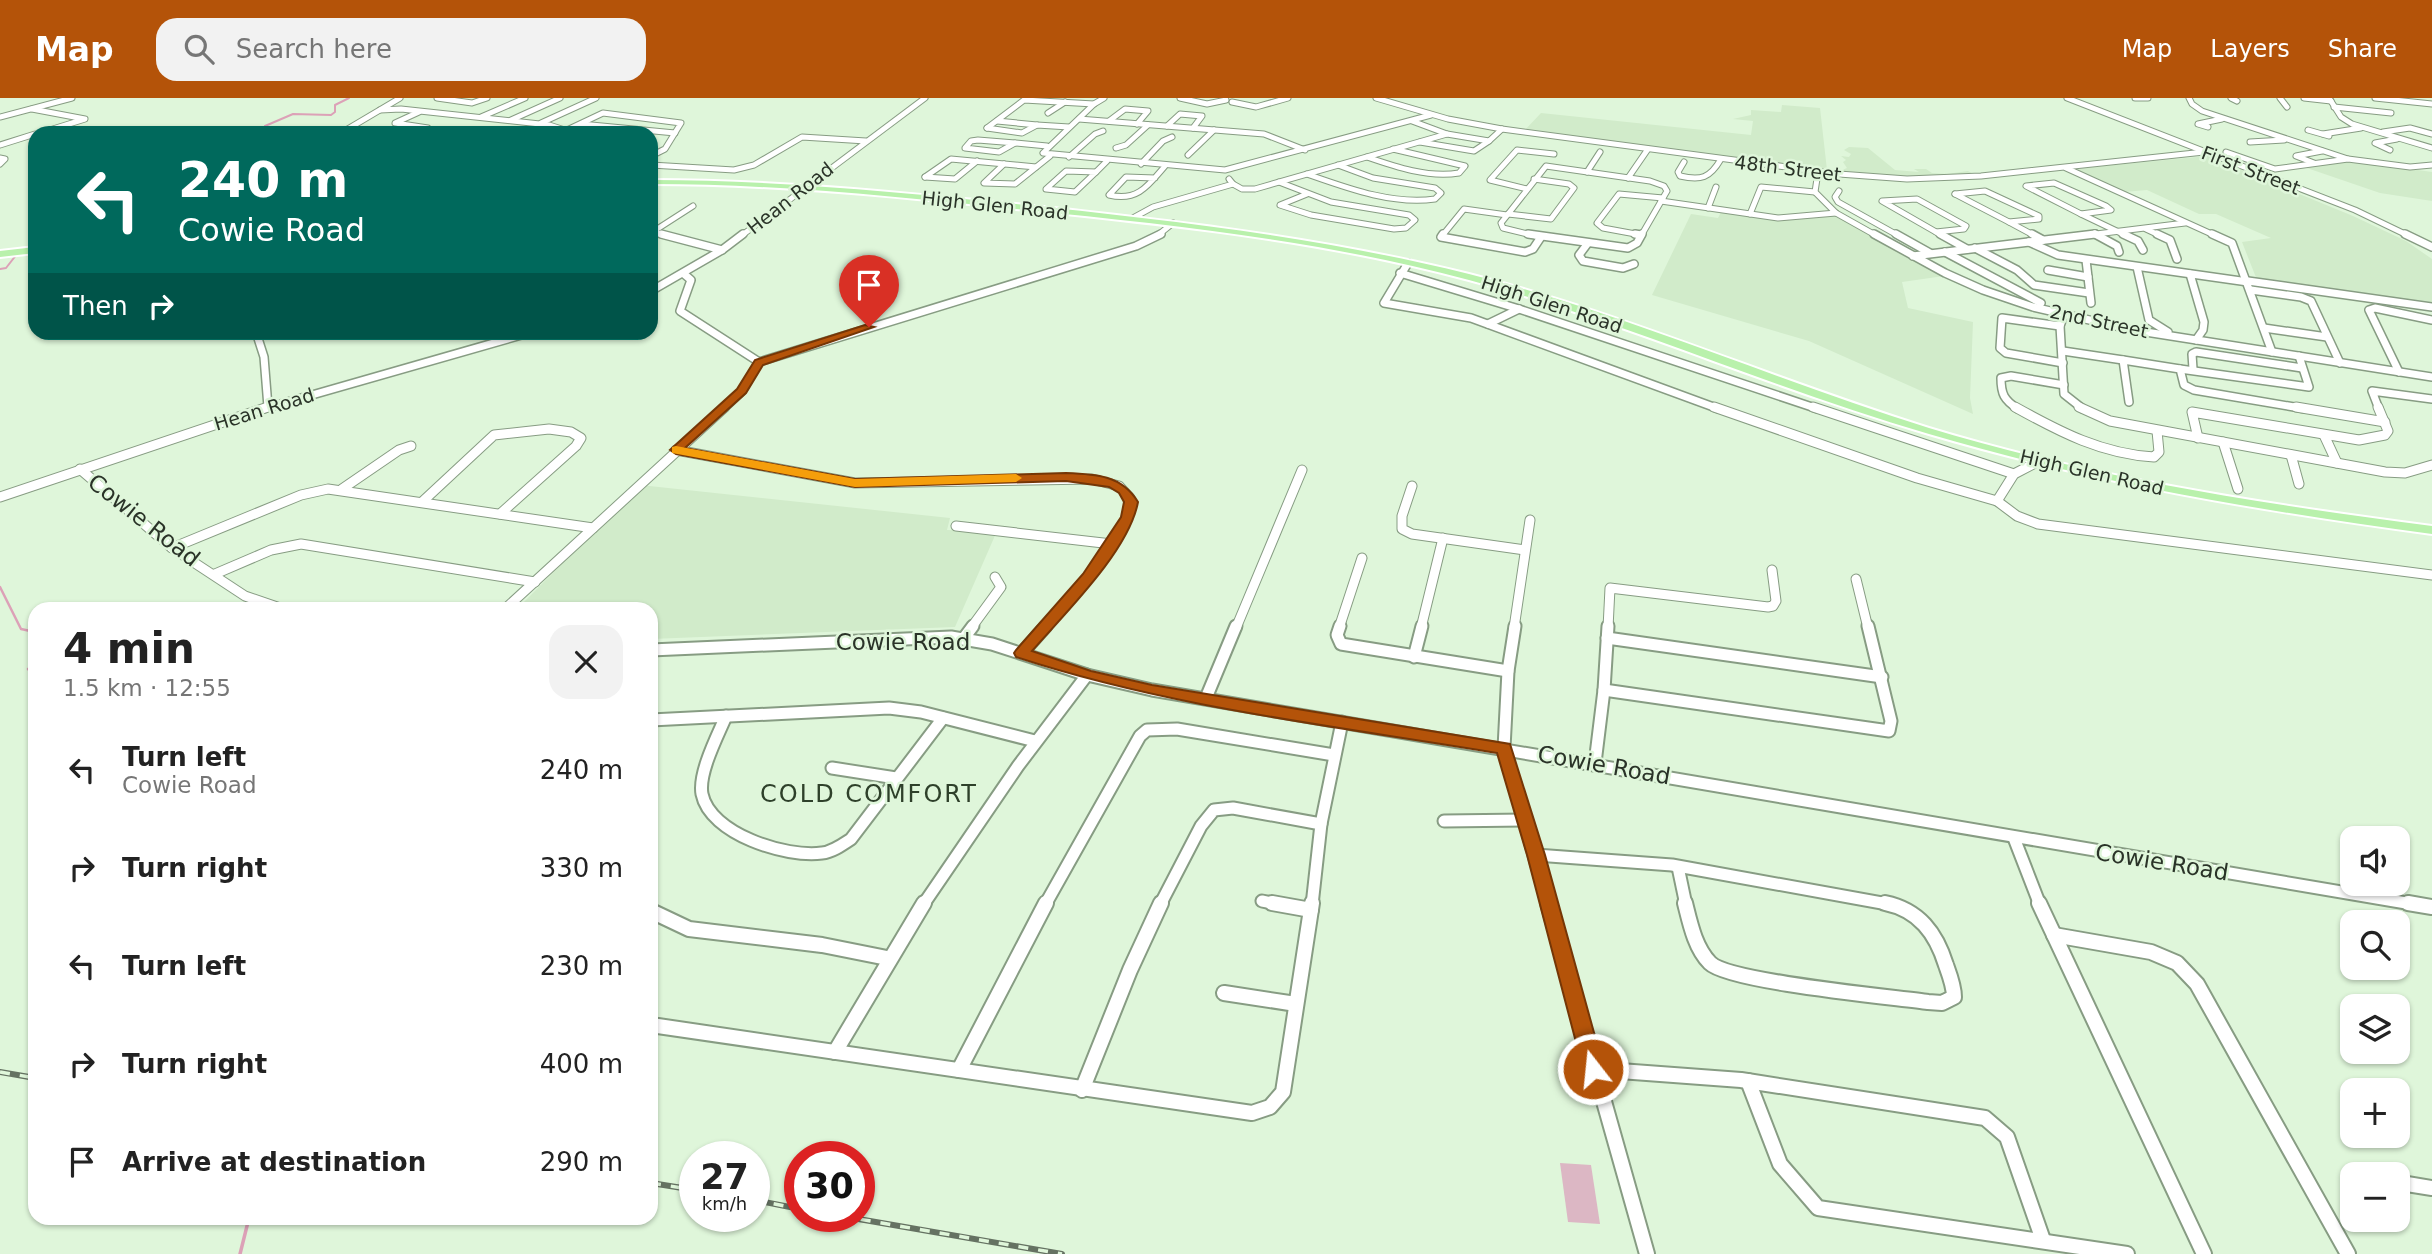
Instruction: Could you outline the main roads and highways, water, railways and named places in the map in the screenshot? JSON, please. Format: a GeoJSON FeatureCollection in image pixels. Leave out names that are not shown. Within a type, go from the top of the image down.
{"type":"FeatureCollection","features":[{"type":"Feature","properties":{"kind":"main road","name":"High Glen Road"},"geometry":{"type":"LineString","coordinates":[[658,182],[736,182],[806,186],[1173,223],[1293,240],[1408,263],[1543,299],[1891,418],[2039,461],[2239,503],[2432,530]]}},
{"type":"Feature","properties":{"kind":"main road"},"geometry":{"type":"LineString","coordinates":[[1,254],[28,251]]}},
{"type":"Feature","properties":{"kind":"waterway"},"geometry":{"type":"LineString","coordinates":[[265,126],[293,114],[331,115],[335,112],[335,105],[349,98]]}},
{"type":"Feature","properties":{"kind":"waterway"},"geometry":{"type":"LineString","coordinates":[[0,269],[6,268],[17,254]]}},
{"type":"Feature","properties":{"kind":"waterway"},"geometry":{"type":"LineString","coordinates":[[0,587],[21,629],[28,630]]}},
{"type":"Feature","properties":{"kind":"waterway"},"geometry":{"type":"LineString","coordinates":[[240,1254],[247,1225]]}},
{"type":"Feature","properties":{"kind":"railway"},"geometry":{"type":"LineString","coordinates":[[0,1072],[28,1077]]}},
{"type":"Feature","properties":{"kind":"railway"},"geometry":{"type":"LineString","coordinates":[[658,1184],[679,1187]]}},
{"type":"Feature","properties":{"kind":"railway"},"geometry":{"type":"LineString","coordinates":[[770,1203],[784,1206]]}},
{"type":"Feature","properties":{"kind":"railway"},"geometry":{"type":"LineString","coordinates":[[875,1222],[1062,1254]]}},
{"type":"Feature","properties":{"kind":"district","name":"COLD COMFORT"},"geometry":{"type":"Point","coordinates":[869,794]}}]}
